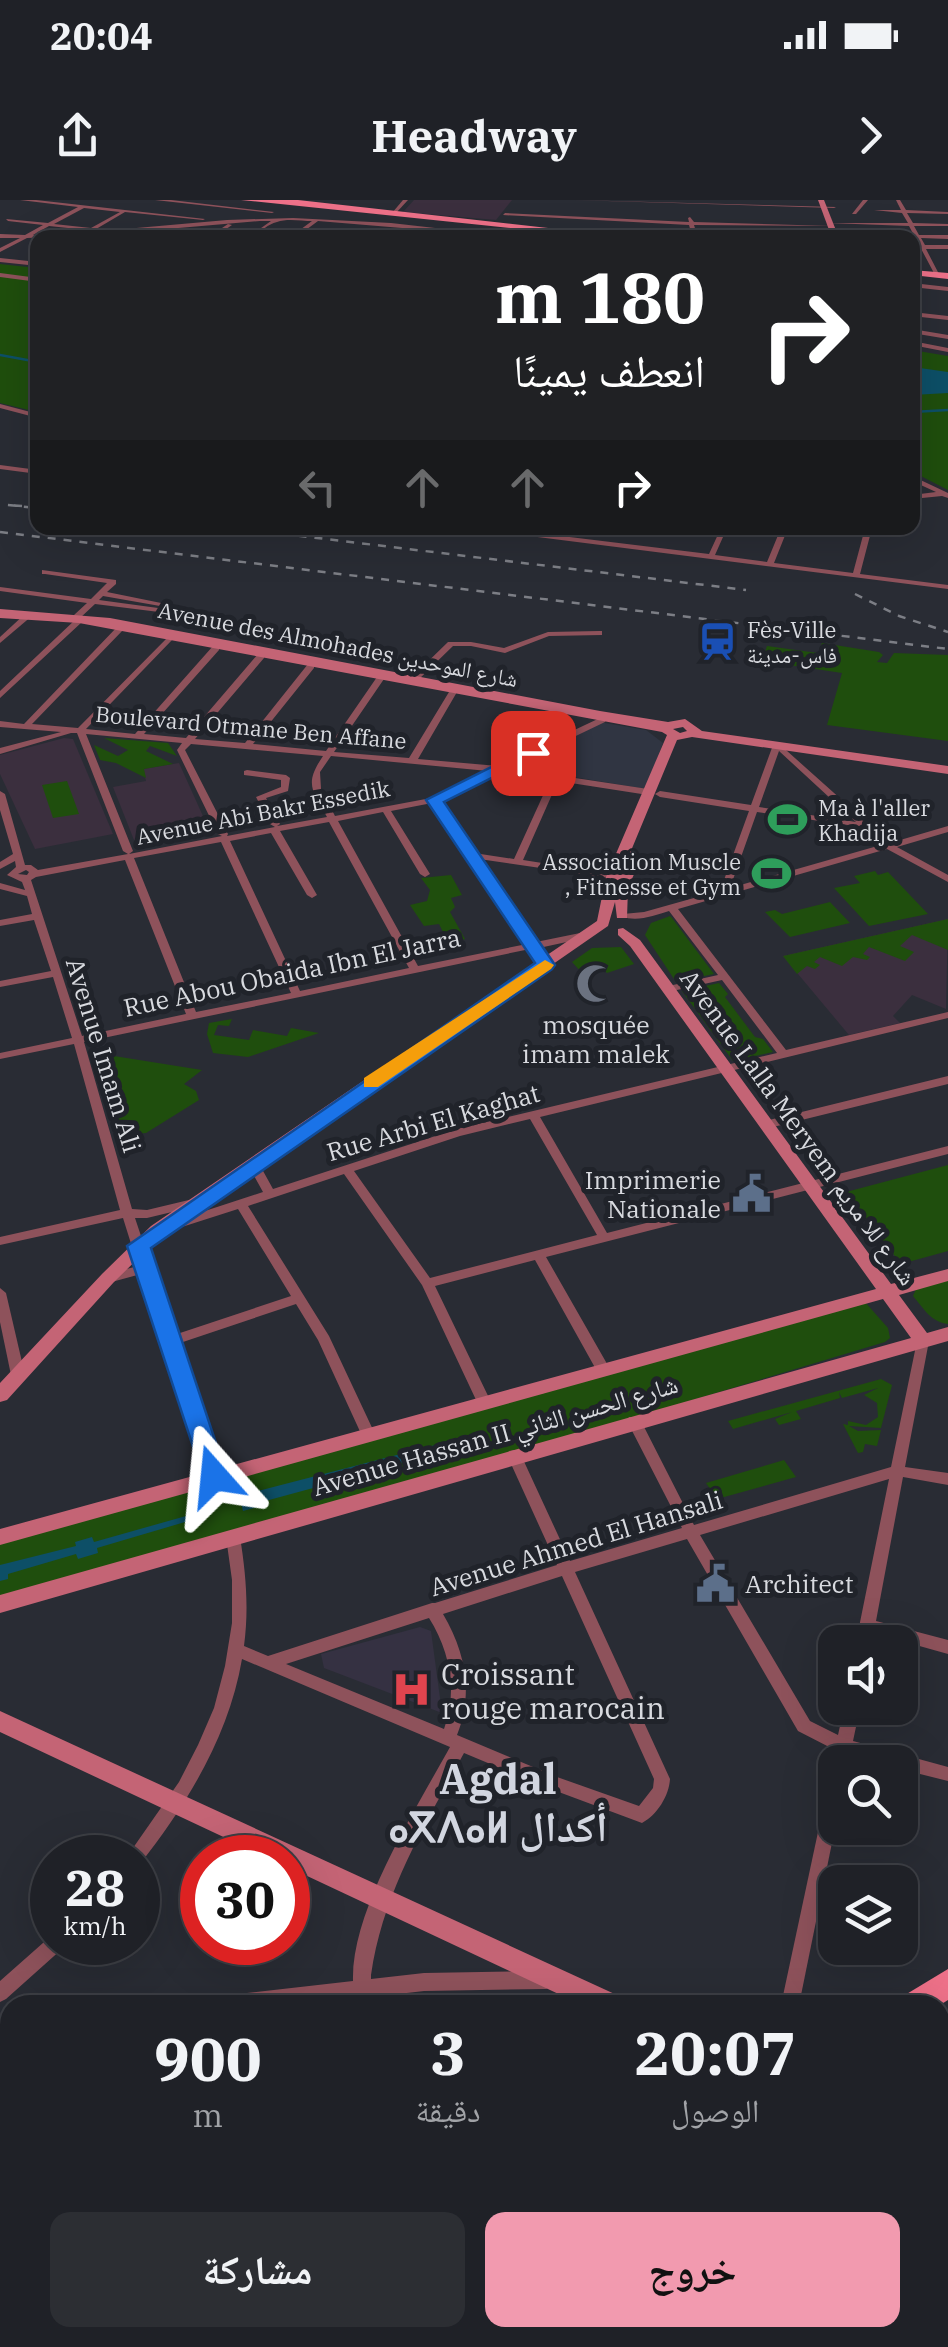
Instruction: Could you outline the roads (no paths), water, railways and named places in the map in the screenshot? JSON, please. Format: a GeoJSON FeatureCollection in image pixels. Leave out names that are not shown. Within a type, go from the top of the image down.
{"type":"FeatureCollection","features":[{"type":"Feature","properties":{"kind":"main road"},"geometry":{"type":"LineString","coordinates":[[245,200],[569,230]]}},
{"type":"Feature","properties":{"kind":"main road"},"geometry":{"type":"LineString","coordinates":[[266,200],[537,230]]}},
{"type":"Feature","properties":{"kind":"main road"},"geometry":{"type":"LineString","coordinates":[[920,274],[945,277]]}},
{"type":"Feature","properties":{"kind":"street"},"geometry":{"type":"LineString","coordinates":[[22,200],[233,222]]}},
{"type":"Feature","properties":{"kind":"street"},"geometry":{"type":"LineString","coordinates":[[38,230],[94,200]]}},
{"type":"Feature","properties":{"kind":"street"},"geometry":{"type":"LineString","coordinates":[[157,200],[285,203]]}},
{"type":"Feature","properties":{"kind":"street"},"geometry":{"type":"LineString","coordinates":[[394,212],[406,200]]}},
{"type":"Feature","properties":{"kind":"street"},"geometry":{"type":"LineString","coordinates":[[561,229],[580,200],[638,210],[655,224],[689,217],[749,224],[833,203],[841,230]]}},
{"type":"Feature","properties":{"kind":"street"},"geometry":{"type":"LineString","coordinates":[[854,213],[866,200]]}},
{"type":"Feature","properties":{"kind":"street"},"geometry":{"type":"LineString","coordinates":[[898,200],[913,230]]}},
{"type":"Feature","properties":{"kind":"street"},"geometry":{"type":"LineString","coordinates":[[0,224],[43,202]]}},
{"type":"Feature","properties":{"kind":"street"},"geometry":{"type":"LineString","coordinates":[[260,220],[285,203]]}},
{"type":"Feature","properties":{"kind":"street"},"geometry":{"type":"LineString","coordinates":[[822,203],[830,224],[839,230]]}},
{"type":"Feature","properties":{"kind":"street"},"geometry":{"type":"LineString","coordinates":[[652,230],[666,205]]}},
{"type":"Feature","properties":{"kind":"street"},"geometry":{"type":"LineString","coordinates":[[666,205],[668,230]]}},
{"type":"Feature","properties":{"kind":"street"},"geometry":{"type":"LineString","coordinates":[[498,222],[509,209],[571,214],[666,205],[689,217],[795,230]]}},
{"type":"Feature","properties":{"kind":"street"},"geometry":{"type":"LineString","coordinates":[[598,207],[638,210]]}},
{"type":"Feature","properties":{"kind":"street"},"geometry":{"type":"LineString","coordinates":[[876,210],[948,209]]}},
{"type":"Feature","properties":{"kind":"street"},"geometry":{"type":"LineString","coordinates":[[8,220],[92,229],[126,211]]}},
{"type":"Feature","properties":{"kind":"street"},"geometry":{"type":"LineString","coordinates":[[689,217],[749,224],[794,212]]}},
{"type":"Feature","properties":{"kind":"street"},"geometry":{"type":"LineString","coordinates":[[794,212],[803,230]]}},
{"type":"Feature","properties":{"kind":"street"},"geometry":{"type":"LineString","coordinates":[[144,230],[168,215]]}},
{"type":"Feature","properties":{"kind":"street"},"geometry":{"type":"LineString","coordinates":[[689,217],[693,230]]}},
{"type":"Feature","properties":{"kind":"street"},"geometry":{"type":"LineString","coordinates":[[151,230],[260,220],[317,220],[430,230]]}},
{"type":"Feature","properties":{"kind":"street"},"geometry":{"type":"LineString","coordinates":[[261,230],[276,220]]}},
{"type":"Feature","properties":{"kind":"street"},"geometry":{"type":"LineString","coordinates":[[303,230],[317,220]]}},
{"type":"Feature","properties":{"kind":"street"},"geometry":{"type":"LineString","coordinates":[[221,230],[233,222]]}},
{"type":"Feature","properties":{"kind":"street"},"geometry":{"type":"LineString","coordinates":[[807,230],[830,224],[839,230]]}},
{"type":"Feature","properties":{"kind":"street"},"geometry":{"type":"LineString","coordinates":[[872,230],[876,224],[948,225]]}},
{"type":"Feature","properties":{"kind":"street"},"geometry":{"type":"LineString","coordinates":[[179,227],[182,230]]}},
{"type":"Feature","properties":{"kind":"street"},"geometry":{"type":"LineString","coordinates":[[1,249],[30,234]]}},
{"type":"Feature","properties":{"kind":"street"},"geometry":{"type":"LineString","coordinates":[[0,236],[30,237]]}},
{"type":"Feature","properties":{"kind":"street"},"geometry":{"type":"LineString","coordinates":[[920,241],[948,236]]}},
{"type":"Feature","properties":{"kind":"street"},"geometry":{"type":"LineString","coordinates":[[920,241],[948,247]]}},
{"type":"Feature","properties":{"kind":"street"},"geometry":{"type":"LineString","coordinates":[[920,244],[945,277]]}},
{"type":"Feature","properties":{"kind":"street"},"geometry":{"type":"LineString","coordinates":[[0,260],[30,263]]}},
{"type":"Feature","properties":{"kind":"street"},"geometry":{"type":"LineString","coordinates":[[934,263],[948,264]]}},
{"type":"Feature","properties":{"kind":"street"},"geometry":{"type":"LineString","coordinates":[[0,276],[30,279]]}},
{"type":"Feature","properties":{"kind":"street"},"geometry":{"type":"LineString","coordinates":[[920,286],[948,289]]}},
{"type":"Feature","properties":{"kind":"street"},"geometry":{"type":"LineString","coordinates":[[920,315],[948,318]]}},
{"type":"Feature","properties":{"kind":"street"},"geometry":{"type":"LineString","coordinates":[[920,332],[948,337]]}},
{"type":"Feature","properties":{"kind":"street"},"geometry":{"type":"LineString","coordinates":[[920,345],[948,350]]}},
{"type":"Feature","properties":{"kind":"street"},"geometry":{"type":"LineString","coordinates":[[0,406],[30,414]]}},
{"type":"Feature","properties":{"kind":"street"},"geometry":{"type":"LineString","coordinates":[[0,467],[30,471]]}},
{"type":"Feature","properties":{"kind":"street"},"geometry":{"type":"LineString","coordinates":[[920,482],[946,495]]}},
{"type":"Feature","properties":{"kind":"street"},"geometry":{"type":"LineString","coordinates":[[920,496],[946,495]]}},
{"type":"Feature","properties":{"kind":"street"},"geometry":{"type":"LineString","coordinates":[[538,535],[948,587]]}},
{"type":"Feature","properties":{"kind":"street"},"geometry":{"type":"LineString","coordinates":[[711,557],[721,535]]}},
{"type":"Feature","properties":{"kind":"street"},"geometry":{"type":"LineString","coordinates":[[770,564],[783,535]]}},
{"type":"Feature","properties":{"kind":"street"},"geometry":{"type":"LineString","coordinates":[[856,576],[867,535]]}},
{"type":"Feature","properties":{"kind":"street"},"geometry":{"type":"LineString","coordinates":[[0,696],[112,582],[45,572]]}},
{"type":"Feature","properties":{"kind":"street"},"geometry":{"type":"LineString","coordinates":[[0,589],[159,610],[167,605],[102,593]]}},
{"type":"Feature","properties":{"kind":"street","name":"Avenue des Almohades شارع الموحدين"},"geometry":{"type":"LineString","coordinates":[[0,614],[78,618],[680,732]]}},
{"type":"Feature","properties":{"kind":"street","name":"Avenue des Almohades شارع الموحدين"},"geometry":{"type":"LineString","coordinates":[[0,614],[78,618],[310,666],[680,732]]}},
{"type":"Feature","properties":{"kind":"street"},"geometry":{"type":"LineString","coordinates":[[0,641],[30,616]]}},
{"type":"Feature","properties":{"kind":"street"},"geometry":{"type":"LineString","coordinates":[[26,726],[121,628]]}},
{"type":"Feature","properties":{"kind":"street"},"geometry":{"type":"LineString","coordinates":[[413,680],[450,644],[505,651],[548,634],[599,633]]}},
{"type":"Feature","properties":{"kind":"street"},"geometry":{"type":"LineString","coordinates":[[0,752],[77,731],[169,638]]}},
{"type":"Feature","properties":{"kind":"street"},"geometry":{"type":"LineString","coordinates":[[138,736],[216,648]]}},
{"type":"Feature","properties":{"kind":"street"},"geometry":{"type":"LineString","coordinates":[[261,656],[182,750],[296,993]]}},
{"type":"Feature","properties":{"kind":"street"},"geometry":{"type":"LineString","coordinates":[[247,746],[310,666]]}},
{"type":"Feature","properties":{"kind":"street"},"geometry":{"type":"LineString","coordinates":[[380,679],[316,772],[316,790],[414,969]]}},
{"type":"Feature","properties":{"kind":"street"},"geometry":{"type":"LineString","coordinates":[[412,761],[453,692]]}},
{"type":"Feature","properties":{"kind":"street","name":"Avenue Abi Bakr Essedik"},"geometry":{"type":"LineString","coordinates":[[328,817],[434,800],[598,719]]}},
{"type":"Feature","properties":{"kind":"street","name":"Boulevard Otmane Ben Affane"},"geometry":{"type":"LineString","coordinates":[[0,724],[493,769],[755,808]]}},
{"type":"Feature","properties":{"kind":"street"},"geometry":{"type":"LineString","coordinates":[[77,731],[192,1015]]}},
{"type":"Feature","properties":{"kind":"street"},"geometry":{"type":"LineString","coordinates":[[680,732],[948,767]]}},
{"type":"Feature","properties":{"kind":"street"},"geometry":{"type":"LineString","coordinates":[[680,732],[948,767]]}},
{"type":"Feature","properties":{"kind":"street"},"geometry":{"type":"LineString","coordinates":[[0,1395],[157,1230],[546,965],[621,926],[618,879],[680,732]]}},
{"type":"Feature","properties":{"kind":"street"},"geometry":{"type":"LineString","coordinates":[[472,855],[719,894],[777,746]]}},
{"type":"Feature","properties":{"kind":"street"},"geometry":{"type":"LineString","coordinates":[[777,746],[887,845],[948,879]]}},
{"type":"Feature","properties":{"kind":"street","name":"Avenue Abi Bakr Essedik"},"geometry":{"type":"LineString","coordinates":[[21,874],[277,828],[434,794],[493,769]]}},
{"type":"Feature","properties":{"kind":"street"},"geometry":{"type":"LineString","coordinates":[[517,862],[555,778]]}},
{"type":"Feature","properties":{"kind":"street","name":"Avenue Imam Ali"},"geometry":{"type":"LineString","coordinates":[[0,794],[6,833],[18,855],[21,874],[78,1039],[127,1213],[214,1476]]}},
{"type":"Feature","properties":{"kind":"street"},"geometry":{"type":"LineString","coordinates":[[261,797],[313,895],[308,893],[277,828]]}},
{"type":"Feature","properties":{"kind":"street"},"geometry":{"type":"LineString","coordinates":[[434,800],[546,965]]}},
{"type":"Feature","properties":{"kind":"street"},"geometry":{"type":"LineString","coordinates":[[755,808],[863,826]]}},
{"type":"Feature","properties":{"kind":"street"},"geometry":{"type":"LineString","coordinates":[[386,810],[424,874]]}},
{"type":"Feature","properties":{"kind":"street","name":"Rue Abou Obaida Ibn El Jarra"},"geometry":{"type":"LineString","coordinates":[[0,1056],[621,926],[948,828]]}},
{"type":"Feature","properties":{"kind":"street"},"geometry":{"type":"LineString","coordinates":[[0,866],[18,855]]}},
{"type":"Feature","properties":{"kind":"street"},"geometry":{"type":"LineString","coordinates":[[0,886],[30,894]]}},
{"type":"Feature","properties":{"kind":"street"},"geometry":{"type":"LineString","coordinates":[[672,908],[784,1055]]}},
{"type":"Feature","properties":{"kind":"street"},"geometry":{"type":"LineString","coordinates":[[0,923],[37,916]]}},
{"type":"Feature","properties":{"kind":"street","name":"Avenue Lalla Meryem شارع للا مريم"},"geometry":{"type":"LineString","coordinates":[[621,926],[924,1340]]}},
{"type":"Feature","properties":{"kind":"street"},"geometry":{"type":"LineString","coordinates":[[0,984],[56,973]]}},
{"type":"Feature","properties":{"kind":"street"},"geometry":{"type":"LineString","coordinates":[[668,989],[724,977]]}},
{"type":"Feature","properties":{"kind":"street","name":"Rue Arbi El Kaghat"},"geometry":{"type":"LineString","coordinates":[[157,1230],[457,1133],[948,1015]]}},
{"type":"Feature","properties":{"kind":"street"},"geometry":{"type":"LineString","coordinates":[[765,1125],[948,1080]]}},
{"type":"Feature","properties":{"kind":"street"},"geometry":{"type":"LineString","coordinates":[[533,1115],[606,1239]]}},
{"type":"Feature","properties":{"kind":"street"},"geometry":{"type":"LineString","coordinates":[[427,1283],[948,1150]]}},
{"type":"Feature","properties":{"kind":"street"},"geometry":{"type":"LineString","coordinates":[[253,1163],[270,1194]]}},
{"type":"Feature","properties":{"kind":"street"},"geometry":{"type":"LineString","coordinates":[[347,1169],[427,1283],[484,1402]]}},
{"type":"Feature","properties":{"kind":"street"},"geometry":{"type":"LineString","coordinates":[[0,1241],[199,1201]]}},
{"type":"Feature","properties":{"kind":"street"},"geometry":{"type":"LineString","coordinates":[[241,1204],[343,1374],[368,1434]]}},
{"type":"Feature","properties":{"kind":"street"},"geometry":{"type":"LineString","coordinates":[[539,1256],[603,1369]]}},
{"type":"Feature","properties":{"kind":"street"},"geometry":{"type":"LineString","coordinates":[[108,1278],[146,1268]]}},
{"type":"Feature","properties":{"kind":"street","name":"Avenue Hassan II شارع الحسن الثاني"},"geometry":{"type":"LineString","coordinates":[[0,1537],[948,1275]]}},
{"type":"Feature","properties":{"kind":"street"},"geometry":{"type":"LineString","coordinates":[[0,1293],[18,1374]]}},
{"type":"Feature","properties":{"kind":"street"},"geometry":{"type":"LineString","coordinates":[[172,1341],[300,1298]]}},
{"type":"Feature","properties":{"kind":"street","name":"Avenue Hassan II شارع الحسن الثاني"},"geometry":{"type":"LineString","coordinates":[[0,1604],[948,1334]]}},
{"type":"Feature","properties":{"kind":"street"},"geometry":{"type":"LineString","coordinates":[[868,1625],[924,1340]]}},
{"type":"Feature","properties":{"kind":"street"},"geometry":{"type":"LineString","coordinates":[[634,1421],[691,1532],[800,1722],[830,1745]]}},
{"type":"Feature","properties":{"kind":"street"},"geometry":{"type":"LineString","coordinates":[[236,1650],[642,1816],[661,1792],[662,1779],[514,1455]]}},
{"type":"Feature","properties":{"kind":"street"},"geometry":{"type":"LineString","coordinates":[[898,1470],[948,1479]]}},
{"type":"Feature","properties":{"kind":"street","name":"Avenue Ahmed El Hansali"},"geometry":{"type":"LineString","coordinates":[[268,1663],[432,1609],[898,1470]]}},
{"type":"Feature","properties":{"kind":"street"},"geometry":{"type":"LineString","coordinates":[[151,1835],[176,1802],[214,1726],[236,1650],[241,1588],[232,1536]]}},
{"type":"Feature","properties":{"kind":"street"},"geometry":{"type":"LineString","coordinates":[[362,1995],[373,1916],[454,1741],[458,1672],[444,1626],[432,1609]]}},
{"type":"Feature","properties":{"kind":"street"},"geometry":{"type":"LineString","coordinates":[[918,1639],[948,1647]]}},
{"type":"Feature","properties":{"kind":"street"},"geometry":{"type":"LineString","coordinates":[[2,1724],[589,1995]]}},
{"type":"Feature","properties":{"kind":"street"},"geometry":{"type":"LineString","coordinates":[[918,1768],[948,1774]]}},
{"type":"Feature","properties":{"kind":"street"},"geometry":{"type":"LineString","coordinates":[[792,1995],[823,1845]]}},
{"type":"Feature","properties":{"kind":"street"},"geometry":{"type":"LineString","coordinates":[[0,1993],[31,1965]]}},
{"type":"Feature","properties":{"kind":"street"},"geometry":{"type":"LineString","coordinates":[[374,1995],[557,1980]]}},
{"type":"Feature","properties":{"kind":"water"},"geometry":{"type":"Polygon","coordinates":[[[920,368],[948,372],[948,393],[920,395],[920,368]]]}},
{"type":"Feature","properties":{"kind":"water"},"geometry":{"type":"Polygon","coordinates":[[[474,1435],[479,1446],[468,1449],[465,1445],[371,1471],[372,1476],[352,1481],[350,1478],[258,1503],[258,1507],[243,1511],[239,1496],[474,1435]]]}},
{"type":"Feature","properties":{"kind":"water"},"geometry":{"type":"Polygon","coordinates":[[[197,1509],[201,1522],[187,1526],[185,1522],[97,1548],[98,1553],[78,1559],[76,1554],[8,1574],[8,1579],[0,1581],[0,1565],[76,1546],[75,1542],[92,1537],[94,1542],[186,1516],[186,1512],[197,1509]]]}},
{"type":"Feature","properties":{"kind":"waterway"},"geometry":{"type":"LineString","coordinates":[[0,355],[30,361]]}},
{"type":"Feature","properties":{"kind":"waterway"},"geometry":{"type":"LineString","coordinates":[[920,412],[948,410]]}},
{"type":"Feature","properties":{"kind":"railway"},"geometry":{"type":"LineString","coordinates":[[30,506],[7,505],[30,507]]}},
{"type":"Feature","properties":{"kind":"railway"},"geometry":{"type":"LineString","coordinates":[[0,532],[948,649]]}},
{"type":"Feature","properties":{"kind":"railway"},"geometry":{"type":"LineString","coordinates":[[293,535],[746,590]]}},
{"type":"Feature","properties":{"kind":"railway"},"geometry":{"type":"LineString","coordinates":[[855,594],[899,616],[948,632]]}},
{"type":"Feature","properties":{"kind":"place","name":"Fès-Ville فاس-مدينة"},"geometry":{"type":"Point","coordinates":[717,642]}},
{"type":"Feature","properties":{"kind":"place","name":"Ma à l'aller Khadija"},"geometry":{"type":"Point","coordinates":[788,820]}},
{"type":"Feature","properties":{"kind":"place","name":"Association Muscle , Fitnesse et Gym"},"geometry":{"type":"Point","coordinates":[771,874]}},
{"type":"Feature","properties":{"kind":"place","name":"mosquée imam malek"},"geometry":{"type":"Point","coordinates":[596,983]}},
{"type":"Feature","properties":{"kind":"place","name":"Imprimerie Nationale"},"geometry":{"type":"Point","coordinates":[751,1193]}},
{"type":"Feature","properties":{"kind":"place","name":"Architect"},"geometry":{"type":"Point","coordinates":[715,1583]}},
{"type":"Feature","properties":{"kind":"place","name":"Croissant rouge marocain"},"geometry":{"type":"Point","coordinates":[411,1690]}},
{"type":"Feature","properties":{"kind":"district","name":"Agdal ⴰⴳⴷⴰⵍ أكدال"},"geometry":{"type":"Point","coordinates":[498,1802]}}]}
